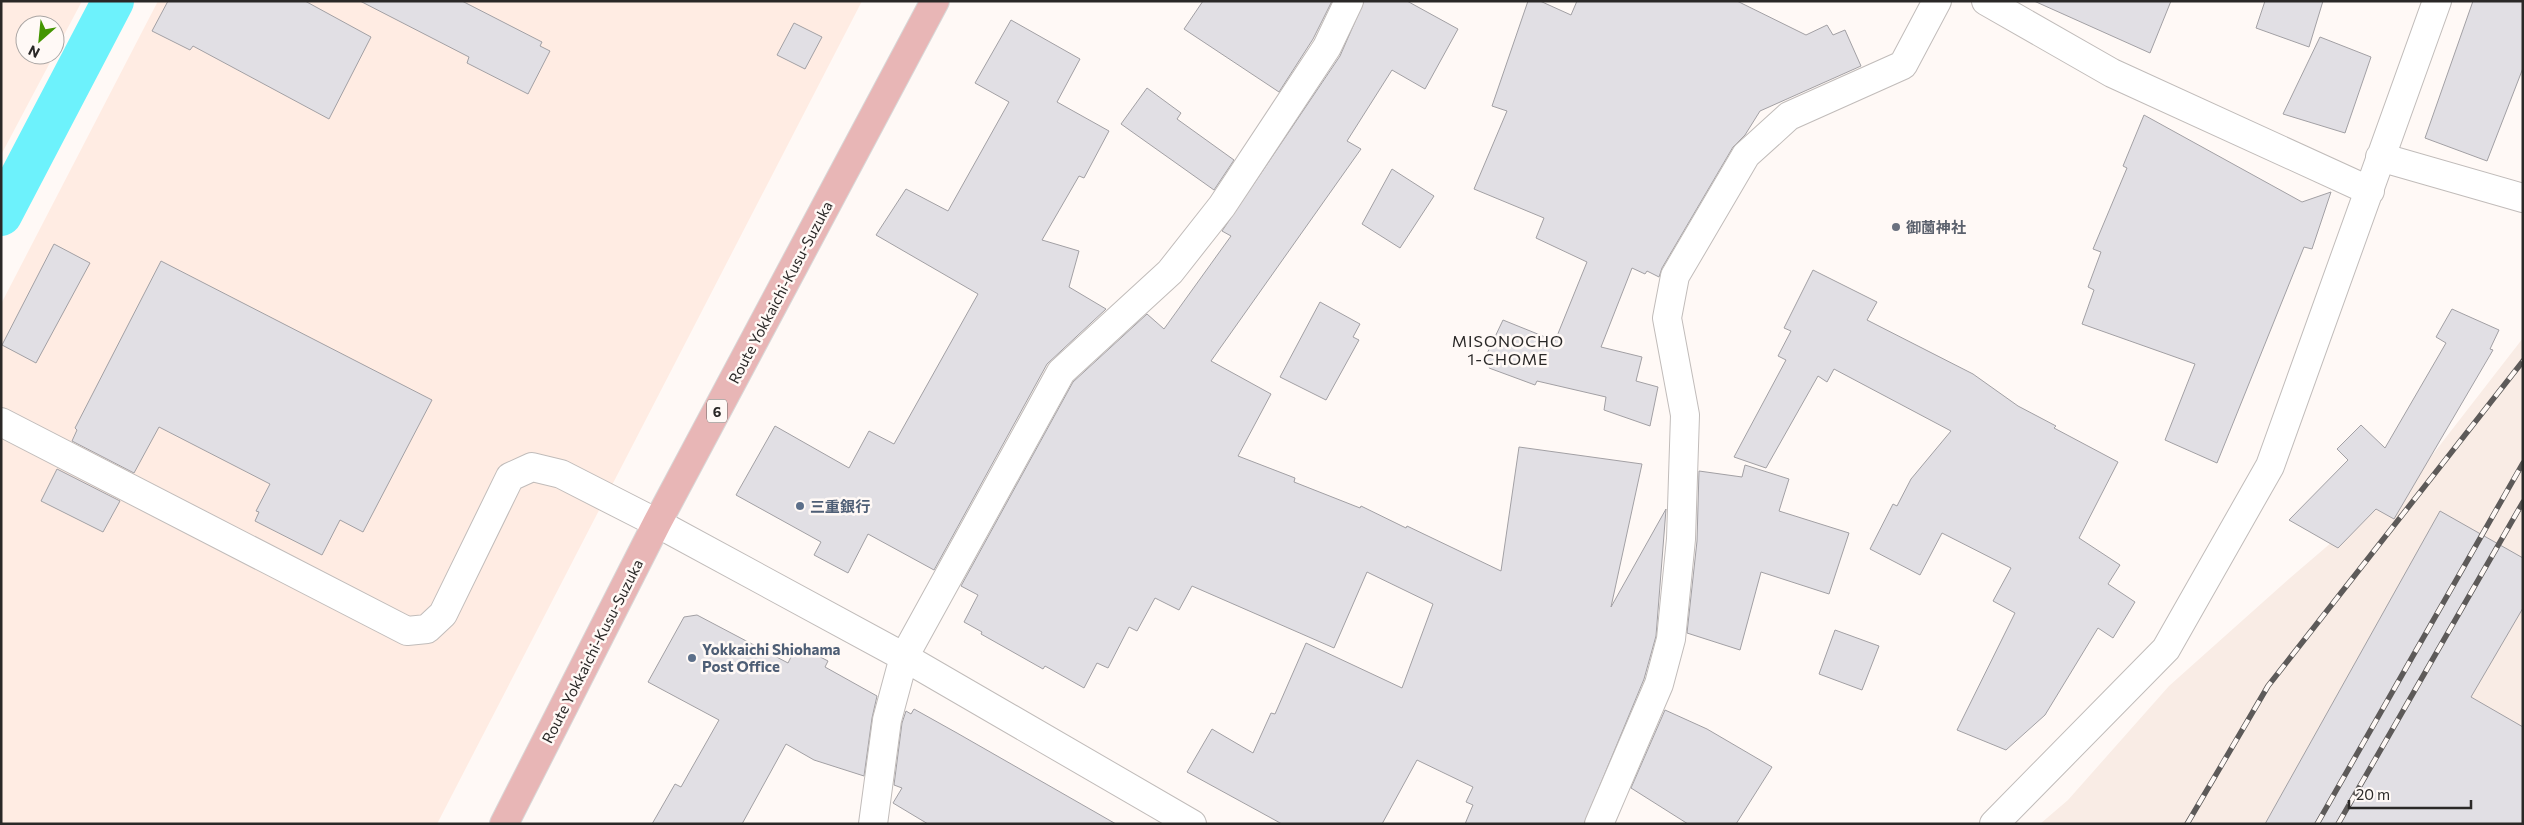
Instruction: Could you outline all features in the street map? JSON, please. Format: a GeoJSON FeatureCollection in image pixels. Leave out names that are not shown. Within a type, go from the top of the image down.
{"type":"FeatureCollection","features":[{"type":"Feature","properties":{"kind":"main road","name":"Route Yokkaichi-Kusu-Suzuka"},"geometry":{"type":"LineString","coordinates":[[504,824],[657,523],[935,1]]}},
{"type":"Feature","properties":{"kind":"street"},"geometry":{"type":"LineString","coordinates":[[873,824],[887,720],[904,657],[1061,372],[1170,272],[1222,206],[1327,47],[1350,1]]}},
{"type":"Feature","properties":{"kind":"street"},"geometry":{"type":"LineString","coordinates":[[1599,824],[1659,684],[1671,639],[1681,539],[1685,415],[1668,318],[1675,276],[1746,155],[1789,116],[1903,65],[1937,1]]}},
{"type":"Feature","properties":{"kind":"street"},"geometry":{"type":"LineString","coordinates":[[1986,1],[2112,73],[2370,192]]}},
{"type":"Feature","properties":{"kind":"street"},"geometry":{"type":"LineString","coordinates":[[1994,824],[2166,649],[2270,466],[2370,192],[2380,158],[2437,1]]}},
{"type":"Feature","properties":{"kind":"street"},"geometry":{"type":"LineString","coordinates":[[2380,158],[2523,198]]}},
{"type":"Feature","properties":{"kind":"street"},"geometry":{"type":"LineString","coordinates":[[1,422],[407,631],[427,629],[443,614],[510,476],[532,467],[561,474],[657,523],[904,657],[1192,824]]}},
{"type":"Feature","properties":{"kind":"shaded area"},"geometry":{"type":"Polygon","coordinates":[[[1,1],[82,1],[65,33],[65,15],[15,15],[15,65],[49,65],[1,155],[1,1]]]}},
{"type":"Feature","properties":{"kind":"shaded area"},"geometry":{"type":"Polygon","coordinates":[[[158,1],[862,1],[437,824],[1,824],[1,304],[158,1]]]}},
{"type":"Feature","properties":{"kind":"shaded area"},"geometry":{"type":"Polygon","coordinates":[[[2523,338],[2523,824],[2040,824],[2068,800],[2169,686],[2290,578],[2430,458],[2523,338]]]}},
{"type":"Feature","properties":{"kind":"building"},"geometry":{"type":"Polygon","coordinates":[[[168,1],[305,1],[371,37],[329,119],[193,46],[190,50],[152,31],[168,1]]]}},
{"type":"Feature","properties":{"kind":"building"},"geometry":{"type":"Polygon","coordinates":[[[360,1],[462,1],[542,42],[540,46],[550,51],[528,94],[467,63],[469,57],[360,1]]]}},
{"type":"Feature","properties":{"kind":"building"},"geometry":{"type":"Polygon","coordinates":[[[1203,1],[1332,1],[1313,39],[1279,92],[1184,29],[1203,1]]]}},
{"type":"Feature","properties":{"kind":"building"},"geometry":{"type":"Polygon","coordinates":[[[1364,1],[1407,1],[1458,29],[1425,89],[1392,70],[1347,141],[1361,149],[1211,361],[1271,394],[1238,456],[1295,478],[1294,482],[1360,508],[1361,506],[1406,528],[1407,526],[1501,571],[1519,447],[1642,464],[1611,607],[1666,509],[1656,636],[1644,679],[1584,824],[1465,824],[1473,805],[1466,802],[1473,787],[1417,760],[1382,824],[1282,824],[1187,772],[1212,729],[1253,753],[1271,713],[1275,714],[1306,643],[1402,688],[1433,604],[1367,572],[1334,648],[1192,586],[1179,610],[1155,598],[1137,631],[1129,627],[1108,668],[1097,663],[1084,688],[1045,666],[1043,669],[981,634],[982,632],[964,622],[978,595],[961,586],[1073,382],[1147,314],[1164,329],[1231,236],[1222,231],[1340,56],[1364,1]]]}},
{"type":"Feature","properties":{"kind":"building"},"geometry":{"type":"Polygon","coordinates":[[[1528,1],[1540,1],[1571,15],[1577,1],[1737,1],[1806,35],[1827,25],[1833,35],[1845,30],[1861,66],[1760,111],[1745,135],[1733,147],[1662,268],[1659,277],[1647,271],[1645,274],[1632,268],[1601,347],[1642,357],[1636,381],[1658,387],[1650,426],[1604,410],[1606,397],[1537,381],[1535,385],[1489,368],[1490,365],[1483,362],[1503,320],[1555,341],[1587,262],[1536,238],[1544,218],[1474,189],[1507,111],[1492,106],[1528,1]]]}},
{"type":"Feature","properties":{"kind":"building"},"geometry":{"type":"Polygon","coordinates":[[[2034,1],[2171,1],[2150,53],[2034,1]]]}},
{"type":"Feature","properties":{"kind":"building"},"geometry":{"type":"Polygon","coordinates":[[[2265,1],[2323,1],[2309,47],[2256,28],[2265,1]]]}},
{"type":"Feature","properties":{"kind":"building"},"geometry":{"type":"Polygon","coordinates":[[[2473,1],[2523,1],[2523,68],[2487,161],[2425,138],[2473,1]]]}},
{"type":"Feature","properties":{"kind":"building"},"geometry":{"type":"Polygon","coordinates":[[[1011,20],[1080,59],[1057,102],[1109,131],[1084,178],[1079,176],[1042,240],[1079,251],[1069,287],[1106,309],[1047,364],[934,570],[868,534],[848,573],[814,555],[821,542],[736,495],[775,426],[849,468],[869,431],[894,444],[978,294],[876,235],[906,189],[948,211],[1009,102],[975,83],[1011,20]]]}},
{"type":"Feature","properties":{"kind":"building"},"geometry":{"type":"Polygon","coordinates":[[[794,23],[822,37],[805,69],[777,55],[794,23]]]}},
{"type":"Feature","properties":{"kind":"building"},"geometry":{"type":"Polygon","coordinates":[[[2320,37],[2371,57],[2345,133],[2283,114],[2320,37]]]}},
{"type":"Feature","properties":{"kind":"building"},"geometry":{"type":"Polygon","coordinates":[[[1147,88],[1181,113],[1177,119],[1234,160],[1214,190],[1121,124],[1147,88]]]}},
{"type":"Feature","properties":{"kind":"building"},"geometry":{"type":"Polygon","coordinates":[[[2144,115],[2302,202],[2331,192],[2312,249],[2304,247],[2217,463],[2165,440],[2195,364],[2082,324],[2094,290],[2088,287],[2101,252],[2093,249],[2127,168],[2123,166],[2144,115]]]}},
{"type":"Feature","properties":{"kind":"building"},"geometry":{"type":"Polygon","coordinates":[[[1392,169],[1434,196],[1400,248],[1362,224],[1392,169]]]}},
{"type":"Feature","properties":{"kind":"building"},"geometry":{"type":"Polygon","coordinates":[[[54,244],[90,263],[36,363],[2,345],[54,244]]]}},
{"type":"Feature","properties":{"kind":"building"},"geometry":{"type":"Polygon","coordinates":[[[161,261],[432,400],[363,532],[340,520],[322,555],[255,521],[259,512],[256,511],[270,484],[159,427],[134,473],[72,441],[77,430],[75,428],[161,261]]]}},
{"type":"Feature","properties":{"kind":"building"},"geometry":{"type":"Polygon","coordinates":[[[1813,270],[1877,302],[1867,320],[1973,374],[2018,406],[2056,426],[2054,428],[2118,462],[2079,538],[2120,565],[2108,584],[2135,602],[2113,638],[2098,628],[2045,715],[2006,750],[1957,730],[2015,613],[1993,601],[2011,568],[1942,533],[1920,575],[1870,549],[1893,504],[1897,506],[1911,479],[1951,431],[1834,369],[1827,382],[1818,376],[1766,468],[1734,457],[1786,360],[1778,356],[1791,331],[1784,328],[1813,270]]]}},
{"type":"Feature","properties":{"kind":"building"},"geometry":{"type":"Polygon","coordinates":[[[1320,302],[1360,324],[1353,337],[1359,340],[1326,400],[1280,377],[1320,302]]]}},
{"type":"Feature","properties":{"kind":"building"},"geometry":{"type":"Polygon","coordinates":[[[2452,309],[2499,330],[2490,349],[2493,350],[2394,519],[2376,509],[2338,548],[2289,520],[2348,460],[2337,449],[2361,425],[2385,448],[2446,343],[2436,337],[2452,309]]]}},
{"type":"Feature","properties":{"kind":"building"},"geometry":{"type":"Polygon","coordinates":[[[1745,465],[1789,479],[1779,511],[1849,533],[1829,594],[1761,572],[1740,650],[1687,633],[1697,541],[1699,471],[1742,477],[1745,465]]]}},
{"type":"Feature","properties":{"kind":"building"},"geometry":{"type":"Polygon","coordinates":[[[57,469],[120,501],[103,532],[41,501],[57,469]]]}},
{"type":"Feature","properties":{"kind":"building"},"geometry":{"type":"Polygon","coordinates":[[[2440,511],[2523,558],[2523,608],[2471,697],[2523,727],[2523,824],[2265,824],[2440,511]]]}},
{"type":"Feature","properties":{"kind":"building"},"geometry":{"type":"Polygon","coordinates":[[[697,615],[788,663],[795,649],[799,651],[801,647],[828,661],[825,667],[877,696],[864,776],[814,760],[786,744],[742,824],[652,824],[675,784],[681,787],[719,720],[648,682],[684,617],[697,615]]]}},
{"type":"Feature","properties":{"kind":"building"},"geometry":{"type":"Polygon","coordinates":[[[1835,630],[1879,646],[1862,690],[1819,674],[1835,630]]]}},
{"type":"Feature","properties":{"kind":"building"},"geometry":{"type":"Polygon","coordinates":[[[914,709],[1116,824],[928,824],[893,803],[902,788],[894,785],[902,723],[906,711],[911,714],[914,709]]]}},
{"type":"Feature","properties":{"kind":"building"},"geometry":{"type":"Polygon","coordinates":[[[1665,710],[1707,729],[1772,767],[1736,824],[1688,824],[1631,788],[1665,710]]]}},
{"type":"Feature","properties":{"kind":"waterway"},"geometry":{"type":"LineString","coordinates":[[1,215],[113,1]]}},
{"type":"Feature","properties":{"kind":"railway"},"geometry":{"type":"LineString","coordinates":[[2187,824],[2268,686],[2523,361]]}},
{"type":"Feature","properties":{"kind":"railway"},"geometry":{"type":"LineString","coordinates":[[2317,824],[2523,463]]}},
{"type":"Feature","properties":{"kind":"railway"},"geometry":{"type":"LineString","coordinates":[[2338,824],[2523,502]]}},
{"type":"Feature","properties":{"kind":"place","name":"御薗神社"},"geometry":{"type":"Point","coordinates":[1896,227]}},
{"type":"Feature","properties":{"kind":"place","name":"三重銀行"},"geometry":{"type":"Point","coordinates":[800,506]}},
{"type":"Feature","properties":{"kind":"place","name":"Yokkaichi Shiohama Post Office"},"geometry":{"type":"Point","coordinates":[692,658]}},
{"type":"Feature","properties":{"kind":"district","name":"MISONOCHO 1-CHOME"},"geometry":{"type":"Point","coordinates":[1508,349]}}]}
